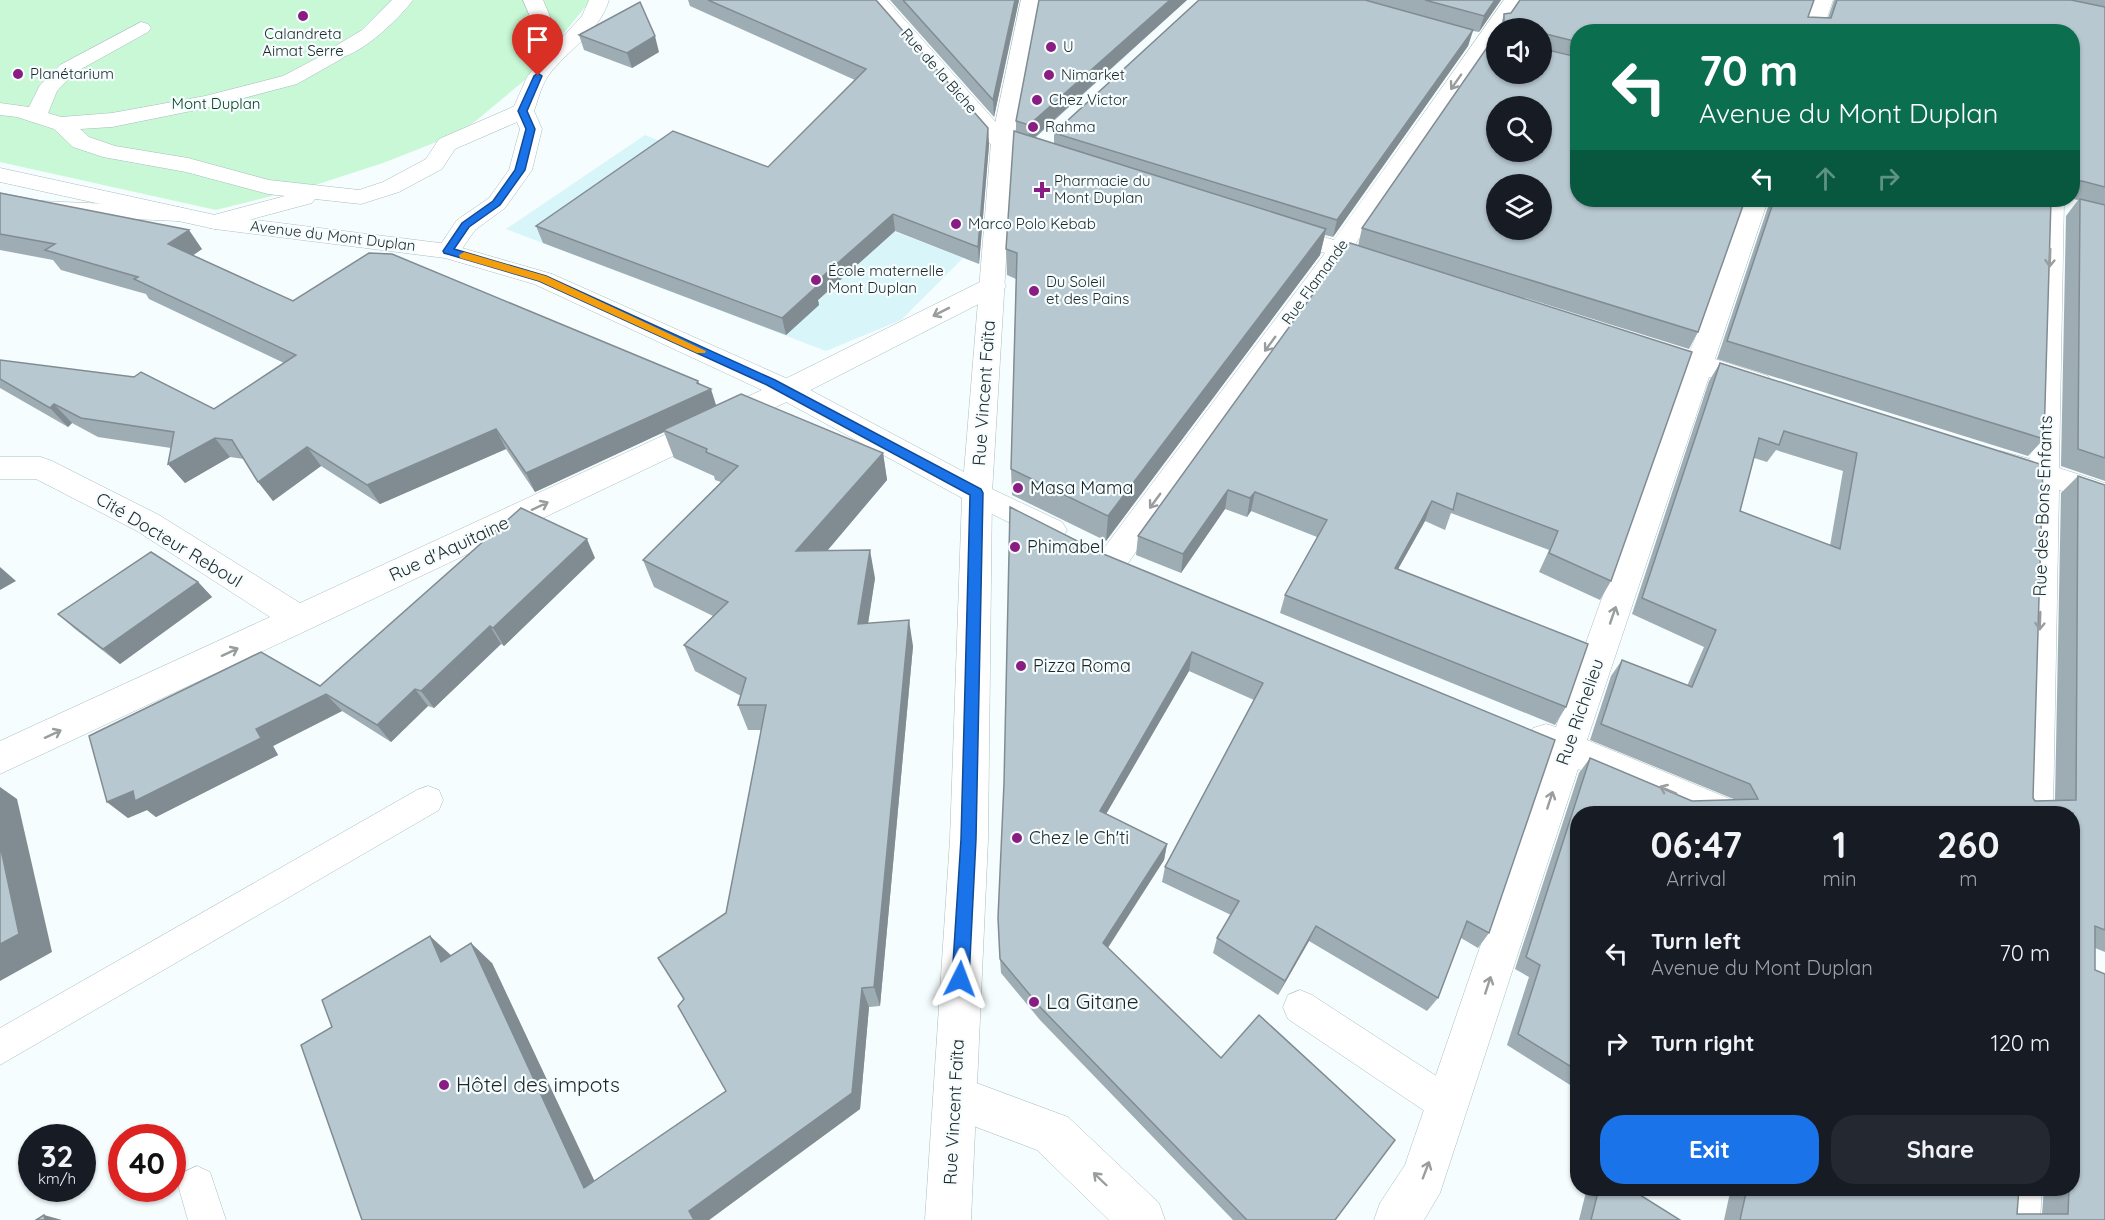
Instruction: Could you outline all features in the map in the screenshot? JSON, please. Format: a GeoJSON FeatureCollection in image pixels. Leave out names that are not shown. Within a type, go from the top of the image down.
{"type":"FeatureCollection","features":[{"type":"Feature","properties":{"kind":"street"},"geometry":{"type":"LineString","coordinates":[[0,109],[61,124],[112,120],[206,102],[280,83],[290,80],[369,34],[404,0]]}},
{"type":"Feature","properties":{"kind":"street"},"geometry":{"type":"LineString","coordinates":[[533,0],[556,53]]}},
{"type":"Feature","properties":{"kind":"street"},"geometry":{"type":"LineString","coordinates":[[61,124],[81,142],[111,152],[188,165],[268,187],[361,197],[390,187],[434,164],[447,144],[523,111],[538,76],[556,53],[582,29],[598,8],[599,0]]}},
{"type":"Feature","properties":{"kind":"street","name":"Rue de la Biche"},"geometry":{"type":"LineString","coordinates":[[877,0],[1002,143]]}},
{"type":"Feature","properties":{"kind":"street","name":"Rue Vincent Faïta"},"geometry":{"type":"LineString","coordinates":[[948,1220],[969,839],[976,493],[1002,143],[1031,0]]}},
{"type":"Feature","properties":{"kind":"street","name":"Rue Flamande"},"geometry":{"type":"LineString","coordinates":[[1112,561],[1340,249],[1480,41],[1514,0]]}},
{"type":"Feature","properties":{"kind":"street"},"geometry":{"type":"LineString","coordinates":[[1815,24],[1823,0]]}},
{"type":"Feature","properties":{"kind":"street"},"geometry":{"type":"LineString","coordinates":[[36,116],[47,89],[67,69],[141,28]]}},
{"type":"Feature","properties":{"kind":"street"},"geometry":{"type":"LineString","coordinates":[[448,251],[466,225],[497,203],[520,170],[531,129],[523,111]]}},
{"type":"Feature","properties":{"kind":"street"},"geometry":{"type":"LineString","coordinates":[[1002,143],[1047,150]]}},
{"type":"Feature","properties":{"kind":"street","name":"Avenue du Mont Duplan"},"geometry":{"type":"LineString","coordinates":[[0,175],[215,222],[448,251],[543,279],[787,390],[976,493],[1112,561],[1145,574]]}},
{"type":"Feature","properties":{"kind":"street"},"geometry":{"type":"LineString","coordinates":[[215,222],[321,194]]}},
{"type":"Feature","properties":{"kind":"street"},"geometry":{"type":"LineString","coordinates":[[0,200],[41,208],[178,214]]}},
{"type":"Feature","properties":{"kind":"street","name":"Rue Richelieu"},"geometry":{"type":"LineString","coordinates":[[1397,1220],[1424,1177],[1567,747],[1754,207]]}},
{"type":"Feature","properties":{"kind":"street","name":"Rue des Bons Enfants"},"geometry":{"type":"LineString","coordinates":[[2034,806],[2055,207]]}},
{"type":"Feature","properties":{"kind":"street"},"geometry":{"type":"LineString","coordinates":[[1260,224],[1407,271]]}},
{"type":"Feature","properties":{"kind":"street","name":"Rue d'Aquitaine"},"geometry":{"type":"LineString","coordinates":[[0,758],[787,390],[993,286]]}},
{"type":"Feature","properties":{"kind":"street"},"geometry":{"type":"LineString","coordinates":[[1621,339],[1777,389]]}},
{"type":"Feature","properties":{"kind":"street"},"geometry":{"type":"LineString","coordinates":[[1977,453],[2105,494]]}},
{"type":"Feature","properties":{"kind":"street","name":"Cité Docteur Reboul"},"geometry":{"type":"LineString","coordinates":[[0,468],[41,468],[148,523],[300,619]]}},
{"type":"Feature","properties":{"kind":"street"},"geometry":{"type":"LineString","coordinates":[[1522,729],[1706,806]]}},
{"type":"Feature","properties":{"kind":"street"},"geometry":{"type":"LineString","coordinates":[[955,1097],[1052,1133],[1142,1220]]}},
{"type":"Feature","properties":{"kind":"street"},"geometry":{"type":"LineString","coordinates":[[2018,1220],[2019,1196]]}},
{"type":"Feature","properties":{"kind":"lane"},"geometry":{"type":"LineString","coordinates":[[0,1047],[428,800]]}},
{"type":"Feature","properties":{"kind":"lane"},"geometry":{"type":"LineString","coordinates":[[1300,1007],[1448,1105]]}},
{"type":"Feature","properties":{"kind":"shaded area"},"geometry":{"type":"Polygon","coordinates":[[[645,135],[963,258],[901,320],[826,351],[506,229],[645,135]]]}},
{"type":"Feature","properties":{"kind":"green space","name":"Mont Duplan"},"geometry":{"type":"Polygon","coordinates":[[[0,0],[591,0],[525,80],[472,124],[439,141],[383,163],[312,186],[216,210],[0,162],[0,0]]]}},
{"type":"Feature","properties":{"kind":"building"},"geometry":{"type":"Polygon","coordinates":[[[708,0],[876,0],[988,128],[978,247],[893,214],[813,285],[816,287],[782,318],[536,226],[673,131],[768,167],[866,69],[708,0]]]}},
{"type":"Feature","properties":{"kind":"building"},"geometry":{"type":"Polygon","coordinates":[[[903,0],[1015,0],[993,100],[903,0]]]}},
{"type":"Feature","properties":{"kind":"building"},"geometry":{"type":"Polygon","coordinates":[[[1039,0],[1170,0],[1029,125],[1016,121],[1039,0]]]}},
{"type":"Feature","properties":{"kind":"building"},"geometry":{"type":"Polygon","coordinates":[[[1199,0],[1365,0],[1473,30],[1337,220],[1054,133],[1199,0]]]}},
{"type":"Feature","properties":{"kind":"building"},"geometry":{"type":"Polygon","coordinates":[[[1425,0],[1495,0],[1484,16],[1425,0]]]}},
{"type":"Feature","properties":{"kind":"building"},"geometry":{"type":"Polygon","coordinates":[[[1520,0],[1814,0],[1808,17],[1831,18],[1837,0],[2071,0],[2105,7],[2105,187],[2080,181],[2080,24],[1570,24],[1570,40],[1552,36],[1552,18],[1504,18],[1504,14],[1511,13],[1520,0]]]}},
{"type":"Feature","properties":{"kind":"building"},"geometry":{"type":"Polygon","coordinates":[[[640,2],[655,36],[627,53],[579,35],[640,2]]]}},
{"type":"Feature","properties":{"kind":"building"},"geometry":{"type":"Polygon","coordinates":[[[1486,49],[1486,84],[1552,84],[1552,51],[1570,55],[1570,207],[1743,207],[1698,332],[1362,228],[1486,49]]]}},
{"type":"Feature","properties":{"kind":"building"},"geometry":{"type":"Polygon","coordinates":[[[1014,131],[1326,229],[1108,516],[1011,469],[1017,253],[1006,249],[1014,131]]]}},
{"type":"Feature","properties":{"kind":"building"},"geometry":{"type":"Polygon","coordinates":[[[0,193],[189,230],[168,244],[293,301],[369,253],[392,254],[698,381],[697,383],[711,389],[526,473],[496,429],[367,485],[307,447],[258,482],[232,440],[215,438],[168,464],[174,432],[81,418],[54,404],[50,408],[0,379],[0,360],[134,377],[141,372],[214,409],[296,355],[134,279],[138,277],[45,250],[55,244],[0,234],[0,193]]]}},
{"type":"Feature","properties":{"kind":"building"},"geometry":{"type":"Polygon","coordinates":[[[2080,199],[2105,205],[2105,458],[2078,449],[2080,199]]]}},
{"type":"Feature","properties":{"kind":"building"},"geometry":{"type":"Polygon","coordinates":[[[1772,207],[2051,207],[2044,439],[1727,341],[1772,207]]]}},
{"type":"Feature","properties":{"kind":"building"},"geometry":{"type":"Polygon","coordinates":[[[1350,243],[1692,352],[1611,581],[1549,553],[1558,531],[1457,493],[1453,510],[1432,501],[1395,568],[1588,644],[1566,707],[1285,595],[1327,520],[1255,492],[1250,498],[1228,490],[1183,554],[1138,536],[1350,243]]]}},
{"type":"Feature","properties":{"kind":"building"},"geometry":{"type":"Polygon","coordinates":[[[1720,363],[2043,465],[2033,798],[2035,801],[2076,800],[2078,476],[2105,485],[2105,930],[2095,926],[2095,970],[2105,974],[2105,1220],[1740,1220],[1745,1196],[2018,1196],[2017,1214],[2068,1214],[2069,1196],[2080,1196],[2080,806],[1575,806],[1590,758],[1692,801],[1758,799],[1750,784],[1601,724],[1622,660],[1692,687],[1716,630],[1642,598],[1720,363]],[[1784,431],[1779,445],[1759,438],[1740,511],[1840,549],[1857,453],[1784,431]]]}},
{"type":"Feature","properties":{"kind":"building"},"geometry":{"type":"Polygon","coordinates":[[[741,394],[883,453],[796,551],[870,550],[858,624],[909,620],[874,987],[862,988],[852,1093],[689,1211],[694,1220],[362,1220],[301,1045],[332,1027],[322,1000],[430,936],[441,962],[471,943],[584,1188],[726,1091],[678,1006],[684,999],[658,958],[726,913],[766,705],[738,705],[746,678],[684,645],[728,602],[643,560],[738,466],[706,452],[707,449],[663,430],[741,394]]]}},
{"type":"Feature","properties":{"kind":"building"},"geometry":{"type":"Polygon","coordinates":[[[1010,507],[1101,553],[1555,740],[1489,933],[1467,921],[1438,998],[1316,926],[1285,981],[1217,938],[1239,901],[1165,867],[1263,683],[1192,652],[1100,811],[1167,844],[1103,943],[1221,1058],[1259,1015],[1395,1140],[1335,1220],[1247,1220],[1040,1007],[1000,959],[998,918],[1004,783],[1010,507]]]}},
{"type":"Feature","properties":{"kind":"building"},"geometry":{"type":"Polygon","coordinates":[[[521,508],[587,539],[493,628],[490,626],[421,691],[415,689],[377,725],[326,694],[256,729],[261,738],[135,801],[133,791],[107,802],[89,736],[261,652],[320,686],[521,508]]]}},
{"type":"Feature","properties":{"kind":"building"},"geometry":{"type":"Polygon","coordinates":[[[151,552],[198,582],[103,649],[58,614],[151,552]]]}},
{"type":"Feature","properties":{"kind":"building"},"geometry":{"type":"Polygon","coordinates":[[[1570,820],[1570,1066],[1518,1034],[1540,965],[1526,957],[1570,820]]]}},
{"type":"Feature","properties":{"kind":"building"},"geometry":{"type":"Polygon","coordinates":[[[0,845],[19,934],[0,944],[0,845]]]}},
{"type":"Feature","properties":{"kind":"building"},"geometry":{"type":"Polygon","coordinates":[[[1597,1196],[1642,1196],[1680,1220],[1591,1220],[1597,1196]]]}},
{"type":"Feature","properties":{"kind":"slow traffic"},"geometry":{"type":"LineString","coordinates":[[464,255],[543,279],[701,351]]}},
{"type":"Feature","properties":{"kind":"place","name":"Calandreta Aimat Serre"},"geometry":{"type":"Point","coordinates":[303,16]}},
{"type":"Feature","properties":{"kind":"place","name":"U"},"geometry":{"type":"Point","coordinates":[1051,47]}},
{"type":"Feature","properties":{"kind":"place","name":"Planétarium"},"geometry":{"type":"Point","coordinates":[18,74]}},
{"type":"Feature","properties":{"kind":"place","name":"Nimarket"},"geometry":{"type":"Point","coordinates":[1049,75]}},
{"type":"Feature","properties":{"kind":"place","name":"Chez Victor"},"geometry":{"type":"Point","coordinates":[1037,100]}},
{"type":"Feature","properties":{"kind":"place","name":"Rahma"},"geometry":{"type":"Point","coordinates":[1033,127]}},
{"type":"Feature","properties":{"kind":"place","name":"Pharmacie du Mont Duplan"},"geometry":{"type":"Point","coordinates":[1042,190]}},
{"type":"Feature","properties":{"kind":"place","name":"Marco Polo Kebab"},"geometry":{"type":"Point","coordinates":[956,224]}},
{"type":"Feature","properties":{"kind":"place","name":"École maternelle Mont Duplan"},"geometry":{"type":"Point","coordinates":[816,280]}},
{"type":"Feature","properties":{"kind":"place","name":"Du Soleil et des Pains"},"geometry":{"type":"Point","coordinates":[1034,291]}},
{"type":"Feature","properties":{"kind":"place","name":"Masa Mama"},"geometry":{"type":"Point","coordinates":[1018,488]}},
{"type":"Feature","properties":{"kind":"place","name":"Phimabel"},"geometry":{"type":"Point","coordinates":[1015,547]}},
{"type":"Feature","properties":{"kind":"place","name":"Pizza Roma"},"geometry":{"type":"Point","coordinates":[1021,666]}},
{"type":"Feature","properties":{"kind":"place","name":"Chez le Ch'ti"},"geometry":{"type":"Point","coordinates":[1017,838]}},
{"type":"Feature","properties":{"kind":"place","name":"La Gitane"},"geometry":{"type":"Point","coordinates":[1034,1002]}},
{"type":"Feature","properties":{"kind":"place","name":"Hôtel des impots"},"geometry":{"type":"Point","coordinates":[444,1085]}},
{"type":"Feature","properties":{"kind":"route"},"geometry":{"type":"LineString","coordinates":[[538,76],[523,111],[531,129],[520,170],[497,203],[466,225],[448,251],[543,279],[771,382],[976,493],[969,839],[960,979]]}}]}
